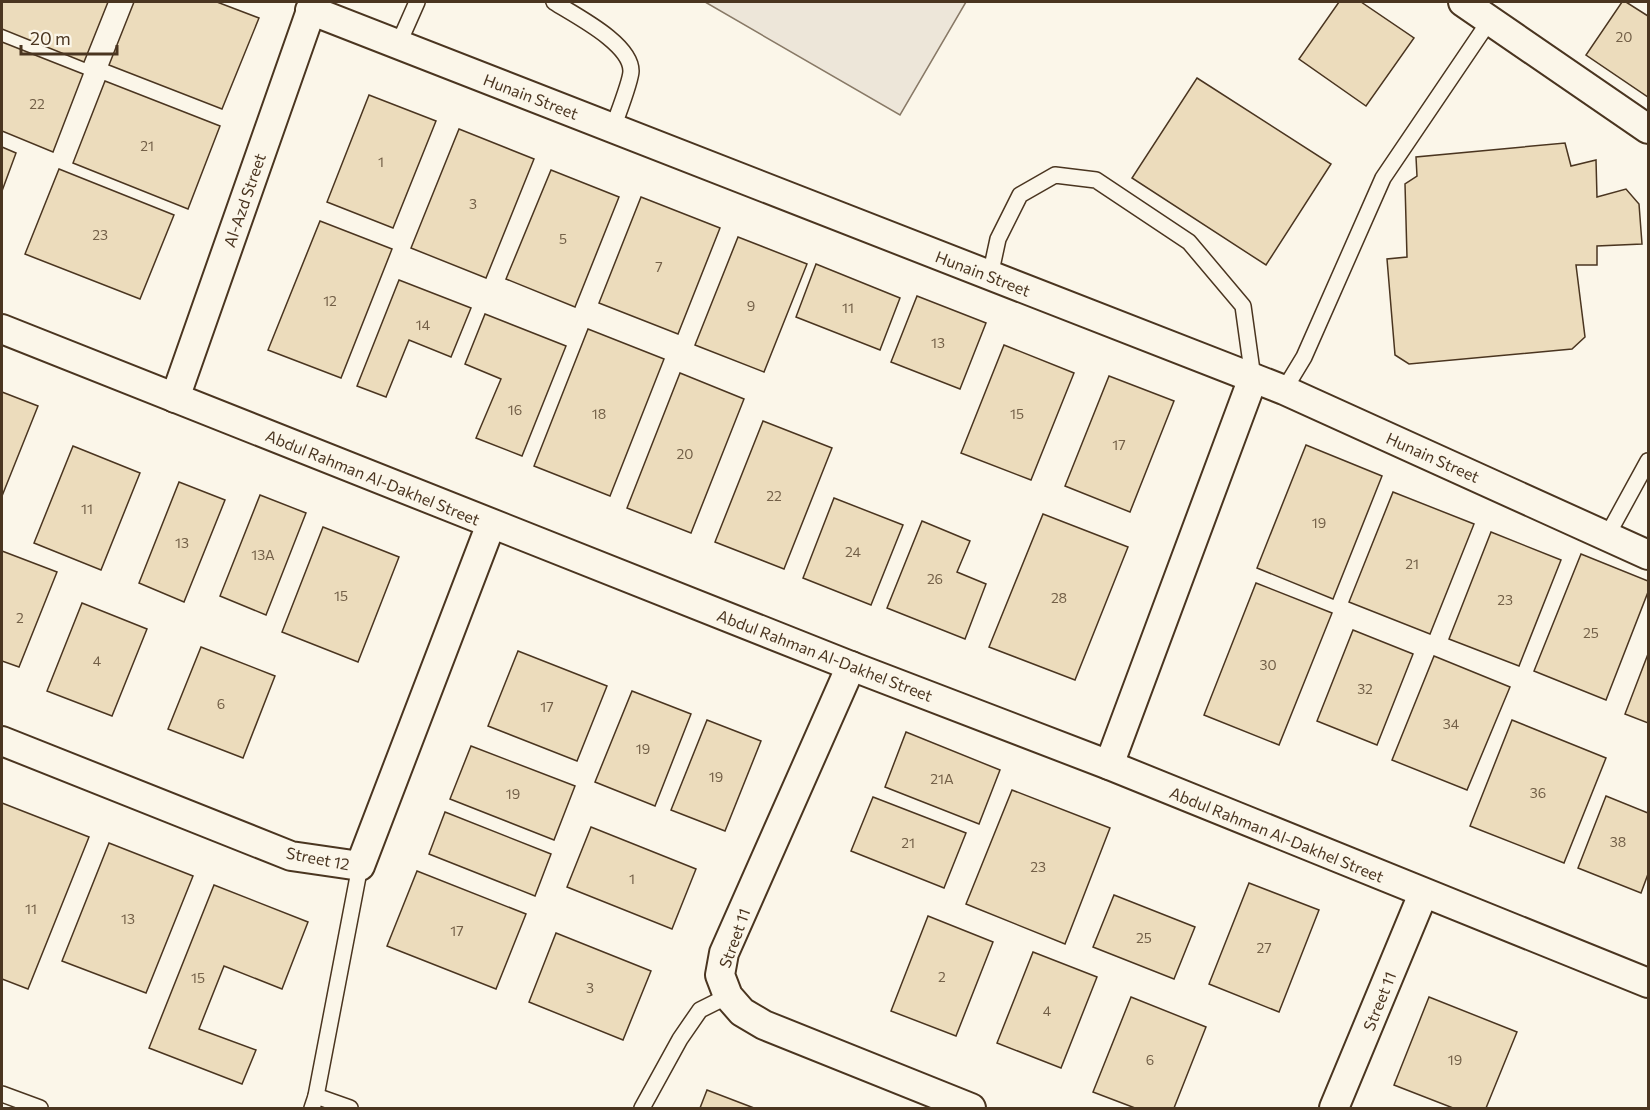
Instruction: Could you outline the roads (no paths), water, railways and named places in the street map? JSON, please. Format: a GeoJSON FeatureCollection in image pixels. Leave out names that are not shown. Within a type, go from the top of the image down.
{"type":"FeatureCollection","features":[{"type":"Feature","properties":{"kind":"street","name":"Hunain Street"},"geometry":{"type":"LineString","coordinates":[[312,6],[398,45],[1284,390],[1648,555]]}},
{"type":"Feature","properties":{"kind":"street","name":"Al-Azd Street"},"geometry":{"type":"LineString","coordinates":[[175,398],[312,6]]}},
{"type":"Feature","properties":{"kind":"street"},"geometry":{"type":"LineString","coordinates":[[1472,7],[1648,129]]}},
{"type":"Feature","properties":{"kind":"street","name":"Abdul Rahman Al-Dakhel Street"},"geometry":{"type":"LineString","coordinates":[[2,329],[851,666],[1109,765],[1423,894],[1648,983]]}},
{"type":"Feature","properties":{"kind":"street"},"geometry":{"type":"LineString","coordinates":[[1109,765],[1253,378]]}},
{"type":"Feature","properties":{"kind":"street","name":"Street 12"},"geometry":{"type":"LineString","coordinates":[[2,741],[291,856],[360,866],[491,524]]}},
{"type":"Feature","properties":{"kind":"street","name":"Street 11"},"geometry":{"type":"LineString","coordinates":[[728,996],[720,975],[724,953],[851,666]]}},
{"type":"Feature","properties":{"kind":"street","name":"Street 11"},"geometry":{"type":"LineString","coordinates":[[1334,1108],[1423,894]]}},
{"type":"Feature","properties":{"kind":"street"},"geometry":{"type":"LineString","coordinates":[[728,996],[742,1012],[764,1025],[971,1108]]}},
{"type":"Feature","properties":{"kind":"lane"},"geometry":{"type":"LineString","coordinates":[[398,45],[417,2]]}},
{"type":"Feature","properties":{"kind":"lane"},"geometry":{"type":"LineString","coordinates":[[554,2],[613,40],[627,56],[631,71],[613,128]]}},
{"type":"Feature","properties":{"kind":"lane"},"geometry":{"type":"LineString","coordinates":[[1284,390],[1304,357],[1383,178],[1472,7]]}},
{"type":"Feature","properties":{"kind":"lane"},"geometry":{"type":"LineString","coordinates":[[990,276],[998,239],[1020,195],[1055,175],[1096,180],[1189,242],[1243,306],[1253,378]]}},
{"type":"Feature","properties":{"kind":"lane"},"geometry":{"type":"LineString","coordinates":[[1607,536],[1648,460]]}},
{"type":"Feature","properties":{"kind":"lane"},"geometry":{"type":"LineString","coordinates":[[350,1108],[314,1102],[360,866]]}},
{"type":"Feature","properties":{"kind":"lane"},"geometry":{"type":"LineString","coordinates":[[642,1108],[690,1023],[700,1010],[728,996]]}},
{"type":"Feature","properties":{"kind":"lane"},"geometry":{"type":"LineString","coordinates":[[2,1094],[40,1108]]}}]}
